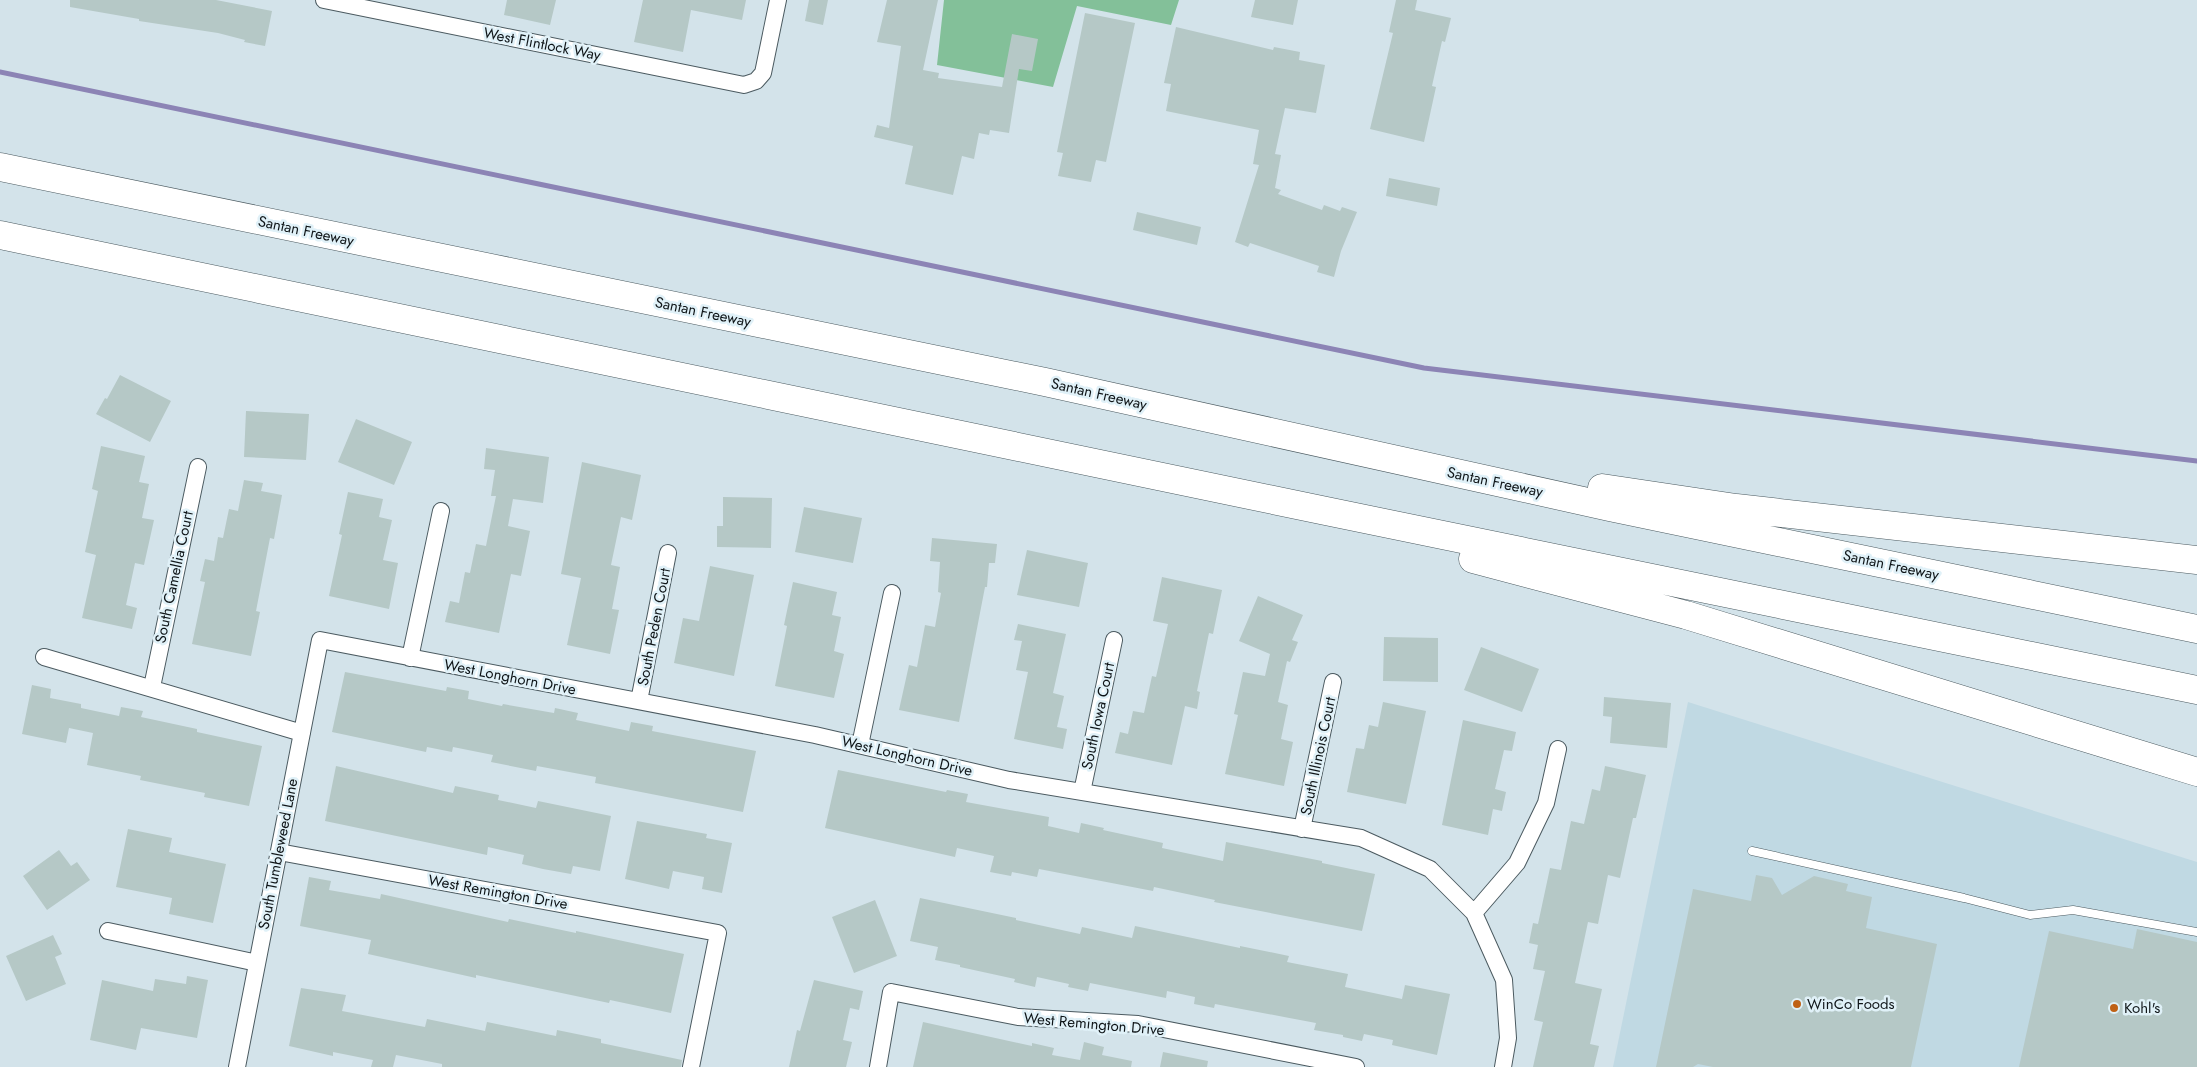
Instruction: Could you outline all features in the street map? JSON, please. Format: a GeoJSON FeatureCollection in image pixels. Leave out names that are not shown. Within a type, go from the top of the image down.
{"type":"FeatureCollection","features":[{"type":"Feature","properties":{"kind":"highway"},"geometry":{"type":"LineString","coordinates":[[0,151],[303,230]]}},
{"type":"Feature","properties":{"kind":"highway","name":"Santan Freeway"},"geometry":{"type":"LineString","coordinates":[[0,167],[1044,382],[1610,507],[2197,629]]}},
{"type":"Feature","properties":{"kind":"highway"},"geometry":{"type":"LineString","coordinates":[[0,235],[1326,512],[2197,690]]}},
{"type":"Feature","properties":{"kind":"highway"},"geometry":{"type":"LineString","coordinates":[[0,248],[169,270]]}},
{"type":"Feature","properties":{"kind":"highway"},"geometry":{"type":"LineString","coordinates":[[1407,462],[1736,508],[2197,560]]}},
{"type":"Feature","properties":{"kind":"highway"},"geometry":{"type":"LineString","coordinates":[[1326,512],[1425,547],[1686,615],[2197,772]]}},
{"type":"Feature","properties":{"kind":"street","name":"West Flintlock Way"},"geometry":{"type":"LineString","coordinates":[[324,0],[368,4],[744,85],[752,83],[763,73],[778,0]]}},
{"type":"Feature","properties":{"kind":"street","name":"South Camellia Court"},"geometry":{"type":"LineString","coordinates":[[152,687],[198,467]]}},
{"type":"Feature","properties":{"kind":"street"},"geometry":{"type":"LineString","coordinates":[[410,658],[441,511]]}},
{"type":"Feature","properties":{"kind":"street","name":"South Peden Court"},"geometry":{"type":"LineString","coordinates":[[639,701],[668,553]]}},
{"type":"Feature","properties":{"kind":"street"},"geometry":{"type":"LineString","coordinates":[[860,745],[892,593]]}},
{"type":"Feature","properties":{"kind":"street","name":"West Longhorn Drive"},"geometry":{"type":"LineString","coordinates":[[320,640],[860,745],[1009,780],[1361,838],[1430,869],[1474,913]]}},
{"type":"Feature","properties":{"kind":"street","name":"South Tumbleweed Lane"},"geometry":{"type":"LineString","coordinates":[[237,1067],[320,640]]}},
{"type":"Feature","properties":{"kind":"street","name":"South Iowa Court"},"geometry":{"type":"LineString","coordinates":[[1082,792],[1114,640]]}},
{"type":"Feature","properties":{"kind":"street"},"geometry":{"type":"LineString","coordinates":[[44,657],[152,687],[302,733]]}},
{"type":"Feature","properties":{"kind":"street","name":"South Illinois Court"},"geometry":{"type":"LineString","coordinates":[[1302,828],[1333,682]]}},
{"type":"Feature","properties":{"kind":"street"},"geometry":{"type":"LineString","coordinates":[[1503,1067],[1508,1038],[1504,980],[1474,913],[1517,863],[1546,803],[1558,748]]}},
{"type":"Feature","properties":{"kind":"street","name":"West Remington Drive"},"geometry":{"type":"LineString","coordinates":[[279,852],[718,933],[691,1067]]}},
{"type":"Feature","properties":{"kind":"street"},"geometry":{"type":"LineString","coordinates":[[108,931],[257,963]]}},
{"type":"Feature","properties":{"kind":"street","name":"West Remington Drive"},"geometry":{"type":"LineString","coordinates":[[878,1067],[891,992],[1018,1017],[1138,1024],[1293,1053],[1356,1067]]}},
{"type":"Feature","properties":{"kind":"lane"},"geometry":{"type":"LineString","coordinates":[[1752,851],[1964,898],[2030,915],[2073,910],[2197,932]]}},
{"type":"Feature","properties":{"kind":"shaded area"},"geometry":{"type":"Polygon","coordinates":[[[1688,702],[2197,862],[2197,1067],[1613,1067],[1688,702]]]}},
{"type":"Feature","properties":{"kind":"green space"},"geometry":{"type":"Polygon","coordinates":[[[944,0],[1179,0],[1171,25],[1077,6],[1053,87],[937,65],[944,0]]]}},
{"type":"Feature","properties":{"kind":"building"},"geometry":{"type":"Polygon","coordinates":[[[70,0],[216,0],[272,11],[265,46],[244,42],[245,40],[218,33],[139,21],[139,19],[70,7],[70,0]]]}},
{"type":"Feature","properties":{"kind":"building"},"geometry":{"type":"Polygon","coordinates":[[[507,0],[556,0],[550,25],[504,15],[507,0]]]}},
{"type":"Feature","properties":{"kind":"building"},"geometry":{"type":"Polygon","coordinates":[[[643,0],[746,0],[742,20],[691,10],[683,52],[634,42],[643,0]]]}},
{"type":"Feature","properties":{"kind":"building"},"geometry":{"type":"Polygon","coordinates":[[[809,0],[828,0],[823,25],[805,21],[809,0]]]}},
{"type":"Feature","properties":{"kind":"building"},"geometry":{"type":"Polygon","coordinates":[[[887,0],[938,0],[923,70],[939,73],[938,78],[1002,87],[1012,34],[1038,39],[1032,71],[1019,69],[1009,133],[990,130],[989,135],[979,133],[974,159],[962,156],[953,195],[905,184],[913,146],[874,137],[877,125],[889,128],[901,46],[877,42],[887,0]]]}},
{"type":"Feature","properties":{"kind":"building"},"geometry":{"type":"Polygon","coordinates":[[[1255,0],[1298,0],[1293,25],[1251,17],[1255,0]]]}},
{"type":"Feature","properties":{"kind":"building"},"geometry":{"type":"Polygon","coordinates":[[[1396,0],[1417,0],[1415,10],[1451,18],[1445,42],[1442,41],[1432,86],[1436,87],[1424,142],[1370,129],[1393,33],[1389,32],[1396,0]]]}},
{"type":"Feature","properties":{"kind":"building"},"geometry":{"type":"Polygon","coordinates":[[[1085,13],[1135,23],[1106,162],[1096,160],[1091,182],[1058,176],[1063,153],[1057,152],[1085,13]]]}},
{"type":"Feature","properties":{"kind":"building"},"geometry":{"type":"Polygon","coordinates":[[[1176,27],[1273,50],[1274,47],[1300,52],[1299,60],[1325,65],[1316,113],[1285,108],[1275,154],[1281,155],[1275,188],[1281,190],[1278,194],[1322,210],[1324,205],[1340,211],[1342,207],[1357,212],[1341,251],[1334,277],[1317,272],[1319,266],[1250,243],[1248,247],[1235,242],[1259,165],[1253,164],[1259,130],[1166,111],[1171,84],[1164,83],[1176,27]]]}},
{"type":"Feature","properties":{"kind":"building"},"geometry":{"type":"Polygon","coordinates":[[[1389,178],[1440,188],[1437,206],[1386,196],[1389,178]]]}},
{"type":"Feature","properties":{"kind":"building"},"geometry":{"type":"Polygon","coordinates":[[[1137,212],[1201,227],[1197,245],[1133,230],[1137,212]]]}},
{"type":"Feature","properties":{"kind":"building"},"geometry":{"type":"Polygon","coordinates":[[[120,375],[171,401],[150,442],[96,414],[105,398],[107,399],[120,375]]]}},
{"type":"Feature","properties":{"kind":"building"},"geometry":{"type":"Polygon","coordinates":[[[246,411],[309,414],[306,460],[244,457],[246,411]]]}},
{"type":"Feature","properties":{"kind":"building"},"geometry":{"type":"Polygon","coordinates":[[[356,419],[412,442],[394,485],[338,462],[356,419]]]}},
{"type":"Feature","properties":{"kind":"building"},"geometry":{"type":"Polygon","coordinates":[[[101,446],[145,456],[139,482],[149,484],[142,518],[154,520],[144,565],[135,563],[126,605],[137,608],[132,629],[82,618],[96,555],[85,552],[98,491],[92,489],[101,446]]]}},
{"type":"Feature","properties":{"kind":"building"},"geometry":{"type":"Polygon","coordinates":[[[486,448],[549,457],[543,503],[513,499],[508,526],[530,531],[521,576],[511,574],[499,633],[445,622],[450,601],[459,603],[465,572],[470,573],[476,544],[486,546],[496,496],[491,496],[495,470],[484,469],[486,448]]]}},
{"type":"Feature","properties":{"kind":"building"},"geometry":{"type":"Polygon","coordinates":[[[582,462],[641,475],[632,520],[621,517],[611,565],[620,567],[612,609],[619,610],[610,654],[567,645],[581,578],[561,574],[582,462]]]}},
{"type":"Feature","properties":{"kind":"building"},"geometry":{"type":"Polygon","coordinates":[[[244,480],[263,483],[261,491],[282,495],[274,539],[270,538],[256,611],[260,612],[251,656],[192,644],[205,582],[200,581],[205,559],[214,561],[218,537],[223,538],[229,509],[238,511],[244,480]]]}},
{"type":"Feature","properties":{"kind":"building"},"geometry":{"type":"Polygon","coordinates":[[[348,492],[383,499],[379,517],[392,520],[383,560],[398,563],[389,609],[329,596],[342,535],[339,534],[348,492]]]}},
{"type":"Feature","properties":{"kind":"building"},"geometry":{"type":"Polygon","coordinates":[[[723,497],[772,498],[771,548],[717,547],[717,526],[723,526],[723,497]]]}},
{"type":"Feature","properties":{"kind":"building"},"geometry":{"type":"Polygon","coordinates":[[[804,507],[862,518],[853,563],[795,552],[804,507]]]}},
{"type":"Feature","properties":{"kind":"building"},"geometry":{"type":"Polygon","coordinates":[[[932,538],[997,544],[995,563],[989,563],[987,587],[985,587],[959,722],[899,710],[909,665],[917,667],[925,625],[935,627],[941,593],[938,592],[940,562],[930,561],[932,538]]]}},
{"type":"Feature","properties":{"kind":"building"},"geometry":{"type":"Polygon","coordinates":[[[1027,550],[1088,563],[1079,607],[1017,595],[1027,550]]]}},
{"type":"Feature","properties":{"kind":"building"},"geometry":{"type":"Polygon","coordinates":[[[710,566],[754,575],[734,676],[674,663],[683,618],[699,621],[710,566]]]}},
{"type":"Feature","properties":{"kind":"building"},"geometry":{"type":"Polygon","coordinates":[[[1162,577],[1222,590],[1213,634],[1209,633],[1197,691],[1200,692],[1197,709],[1185,706],[1172,765],[1115,753],[1120,732],[1128,734],[1133,711],[1144,713],[1152,676],[1156,677],[1168,624],[1153,621],[1162,577]]]}},
{"type":"Feature","properties":{"kind":"building"},"geometry":{"type":"Polygon","coordinates":[[[793,582],[837,592],[832,615],[841,617],[834,651],[844,654],[834,698],[775,686],[787,626],[784,625],[793,582]]]}},
{"type":"Feature","properties":{"kind":"building"},"geometry":{"type":"Polygon","coordinates":[[[1258,596],[1303,615],[1292,640],[1298,642],[1290,662],[1287,661],[1278,702],[1288,705],[1281,739],[1293,742],[1284,786],[1225,774],[1238,715],[1234,714],[1243,672],[1265,676],[1270,654],[1239,641],[1258,596]]]}},
{"type":"Feature","properties":{"kind":"building"},"geometry":{"type":"Polygon","coordinates":[[[1018,624],[1066,634],[1053,693],[1064,696],[1057,727],[1067,729],[1063,749],[1014,739],[1028,672],[1016,670],[1022,641],[1014,640],[1018,624]]]}},
{"type":"Feature","properties":{"kind":"building"},"geometry":{"type":"Polygon","coordinates":[[[1384,637],[1438,638],[1438,682],[1383,681],[1384,637]]]}},
{"type":"Feature","properties":{"kind":"building"},"geometry":{"type":"Polygon","coordinates":[[[1481,647],[1539,669],[1522,712],[1464,690],[1481,647]]]}},
{"type":"Feature","properties":{"kind":"building"},"geometry":{"type":"Polygon","coordinates":[[[345,672],[446,691],[447,687],[469,691],[468,699],[502,706],[503,704],[554,713],[555,708],[578,713],[576,720],[629,731],[631,722],[653,726],[652,731],[756,751],[743,812],[595,783],[596,777],[537,766],[536,771],[491,762],[493,755],[453,747],[452,752],[427,747],[426,752],[332,732],[345,672]]]}},
{"type":"Feature","properties":{"kind":"building"},"geometry":{"type":"Polygon","coordinates":[[[32,685],[51,689],[50,698],[81,704],[81,708],[119,716],[121,707],[143,711],[141,717],[197,729],[197,732],[262,746],[249,806],[204,797],[205,793],[140,780],[141,776],[87,765],[93,733],[69,728],[66,743],[22,734],[32,685]]]}},
{"type":"Feature","properties":{"kind":"building"},"geometry":{"type":"Polygon","coordinates":[[[1604,697],[1671,703],[1667,748],[1610,743],[1612,717],[1603,716],[1604,697]]]}},
{"type":"Feature","properties":{"kind":"building"},"geometry":{"type":"Polygon","coordinates":[[[1383,702],[1426,711],[1406,804],[1347,792],[1356,748],[1364,749],[1369,725],[1378,727],[1383,702]]]}},
{"type":"Feature","properties":{"kind":"building"},"geometry":{"type":"Polygon","coordinates":[[[1463,720],[1516,732],[1512,751],[1504,750],[1495,789],[1506,792],[1502,811],[1493,809],[1488,835],[1442,825],[1463,720]]]}},
{"type":"Feature","properties":{"kind":"building"},"geometry":{"type":"Polygon","coordinates":[[[336,766],[453,793],[455,786],[499,795],[498,800],[536,808],[538,801],[611,816],[600,871],[573,866],[571,874],[543,869],[522,864],[524,855],[488,847],[487,855],[325,821],[336,766]]]}},
{"type":"Feature","properties":{"kind":"building"},"geometry":{"type":"Polygon","coordinates":[[[1605,766],[1646,775],[1636,818],[1633,818],[1620,878],[1608,875],[1598,924],[1588,922],[1575,983],[1602,989],[1590,1044],[1599,1046],[1594,1067],[1533,1067],[1543,1022],[1534,1020],[1545,971],[1533,969],[1538,945],[1529,943],[1533,923],[1538,924],[1550,868],[1561,870],[1571,821],[1584,824],[1592,789],[1600,791],[1605,766]]]}},
{"type":"Feature","properties":{"kind":"building"},"geometry":{"type":"Polygon","coordinates":[[[838,770],[946,792],[947,790],[968,794],[966,802],[1049,817],[1048,826],[1079,833],[1081,823],[1104,828],[1103,830],[1163,843],[1162,848],[1223,861],[1226,842],[1322,861],[1322,863],[1375,874],[1362,931],[1214,902],[1215,900],[1154,887],[1153,891],[1039,869],[1037,877],[1012,872],[1011,876],[990,872],[994,856],[957,848],[955,857],[825,828],[838,770]]]}},
{"type":"Feature","properties":{"kind":"building"},"geometry":{"type":"Polygon","coordinates":[[[637,821],[707,834],[706,838],[732,843],[722,893],[702,889],[704,877],[673,871],[669,889],[625,879],[637,821]]]}},
{"type":"Feature","properties":{"kind":"building"},"geometry":{"type":"Polygon","coordinates":[[[128,829],[172,838],[169,852],[226,864],[213,923],[169,914],[172,898],[116,887],[128,829]]]}},
{"type":"Feature","properties":{"kind":"building"},"geometry":{"type":"Polygon","coordinates":[[[59,850],[71,866],[77,862],[90,880],[47,910],[23,876],[59,850]]]}},
{"type":"Feature","properties":{"kind":"building","name":"WinCo Foods"},"geometry":{"type":"Polygon","coordinates":[[[1756,875],[1772,878],[1782,895],[1814,876],[1848,884],[1846,891],[1872,897],[1866,928],[1937,944],[1911,1067],[1713,1067],[1698,1064],[1693,1067],[1656,1067],[1693,889],[1751,901],[1756,875]]]}},
{"type":"Feature","properties":{"kind":"building"},"geometry":{"type":"Polygon","coordinates":[[[309,877],[331,881],[329,890],[380,899],[381,894],[508,922],[509,919],[576,933],[576,931],[684,954],[671,1013],[610,1000],[609,1003],[476,975],[476,978],[368,954],[371,940],[300,926],[309,877]]]}},
{"type":"Feature","properties":{"kind":"building"},"geometry":{"type":"Polygon","coordinates":[[[920,898],[1016,918],[1016,920],[1080,934],[1082,927],[1132,938],[1135,926],[1240,948],[1240,946],[1289,956],[1287,962],[1348,974],[1345,987],[1402,999],[1405,985],[1450,994],[1437,1055],[1392,1045],[1393,1040],[1364,1034],[1362,1041],[1343,1037],[1343,1035],[1314,1030],[1316,1023],[1215,1004],[1214,1008],[1194,1004],[1195,997],[1167,991],[1166,998],[1090,983],[1088,991],[1068,987],[1069,984],[1037,977],[1035,987],[1014,982],[1015,979],[935,960],[938,947],[910,941],[920,898]]]}},
{"type":"Feature","properties":{"kind":"building"},"geometry":{"type":"Polygon","coordinates":[[[875,900],[897,956],[854,973],[832,917],[875,900]]]}},
{"type":"Feature","properties":{"kind":"building","name":"Kohl's"},"geometry":{"type":"Polygon","coordinates":[[[2137,929],[2197,942],[2197,1067],[2019,1067],[2049,931],[2133,949],[2137,929]]]}},
{"type":"Feature","properties":{"kind":"building"},"geometry":{"type":"Polygon","coordinates":[[[53,935],[62,954],[55,957],[66,984],[26,1001],[6,956],[53,935]]]}},
{"type":"Feature","properties":{"kind":"building"},"geometry":{"type":"Polygon","coordinates":[[[187,976],[208,980],[197,1038],[141,1028],[136,1050],[90,1040],[102,980],[153,991],[155,979],[186,984],[187,976]]]}},
{"type":"Feature","properties":{"kind":"building"},"geometry":{"type":"Polygon","coordinates":[[[814,980],[863,991],[859,1010],[850,1008],[843,1040],[852,1042],[846,1067],[789,1067],[797,1030],[800,1031],[814,980]]]}},
{"type":"Feature","properties":{"kind":"building"},"geometry":{"type":"Polygon","coordinates":[[[301,988],[346,995],[342,1011],[425,1027],[427,1019],[485,1031],[487,1022],[556,1036],[557,1030],[601,1039],[601,1043],[682,1060],[681,1067],[442,1067],[442,1064],[396,1055],[393,1067],[371,1067],[373,1060],[333,1052],[333,1056],[289,1046],[301,988]]]}},
{"type":"Feature","properties":{"kind":"building"},"geometry":{"type":"Polygon","coordinates":[[[923,1022],[1032,1046],[1032,1043],[1054,1048],[1052,1055],[1080,1060],[1084,1042],[1104,1047],[1102,1055],[1132,1061],[1131,1067],[913,1067],[923,1022]]]}},
{"type":"Feature","properties":{"kind":"building"},"geometry":{"type":"Polygon","coordinates":[[[1163,1052],[1208,1061],[1207,1067],[1160,1067],[1163,1052]]]}},
{"type":"Feature","properties":{"kind":"waterway"},"geometry":{"type":"LineString","coordinates":[[0,72],[1424,368],[2197,461]]}},
{"type":"Feature","properties":{"kind":"place","name":"WinCo Foods"},"geometry":{"type":"Point","coordinates":[1797,1004]}},
{"type":"Feature","properties":{"kind":"place","name":"Kohl's"},"geometry":{"type":"Point","coordinates":[2114,1008]}}]}
